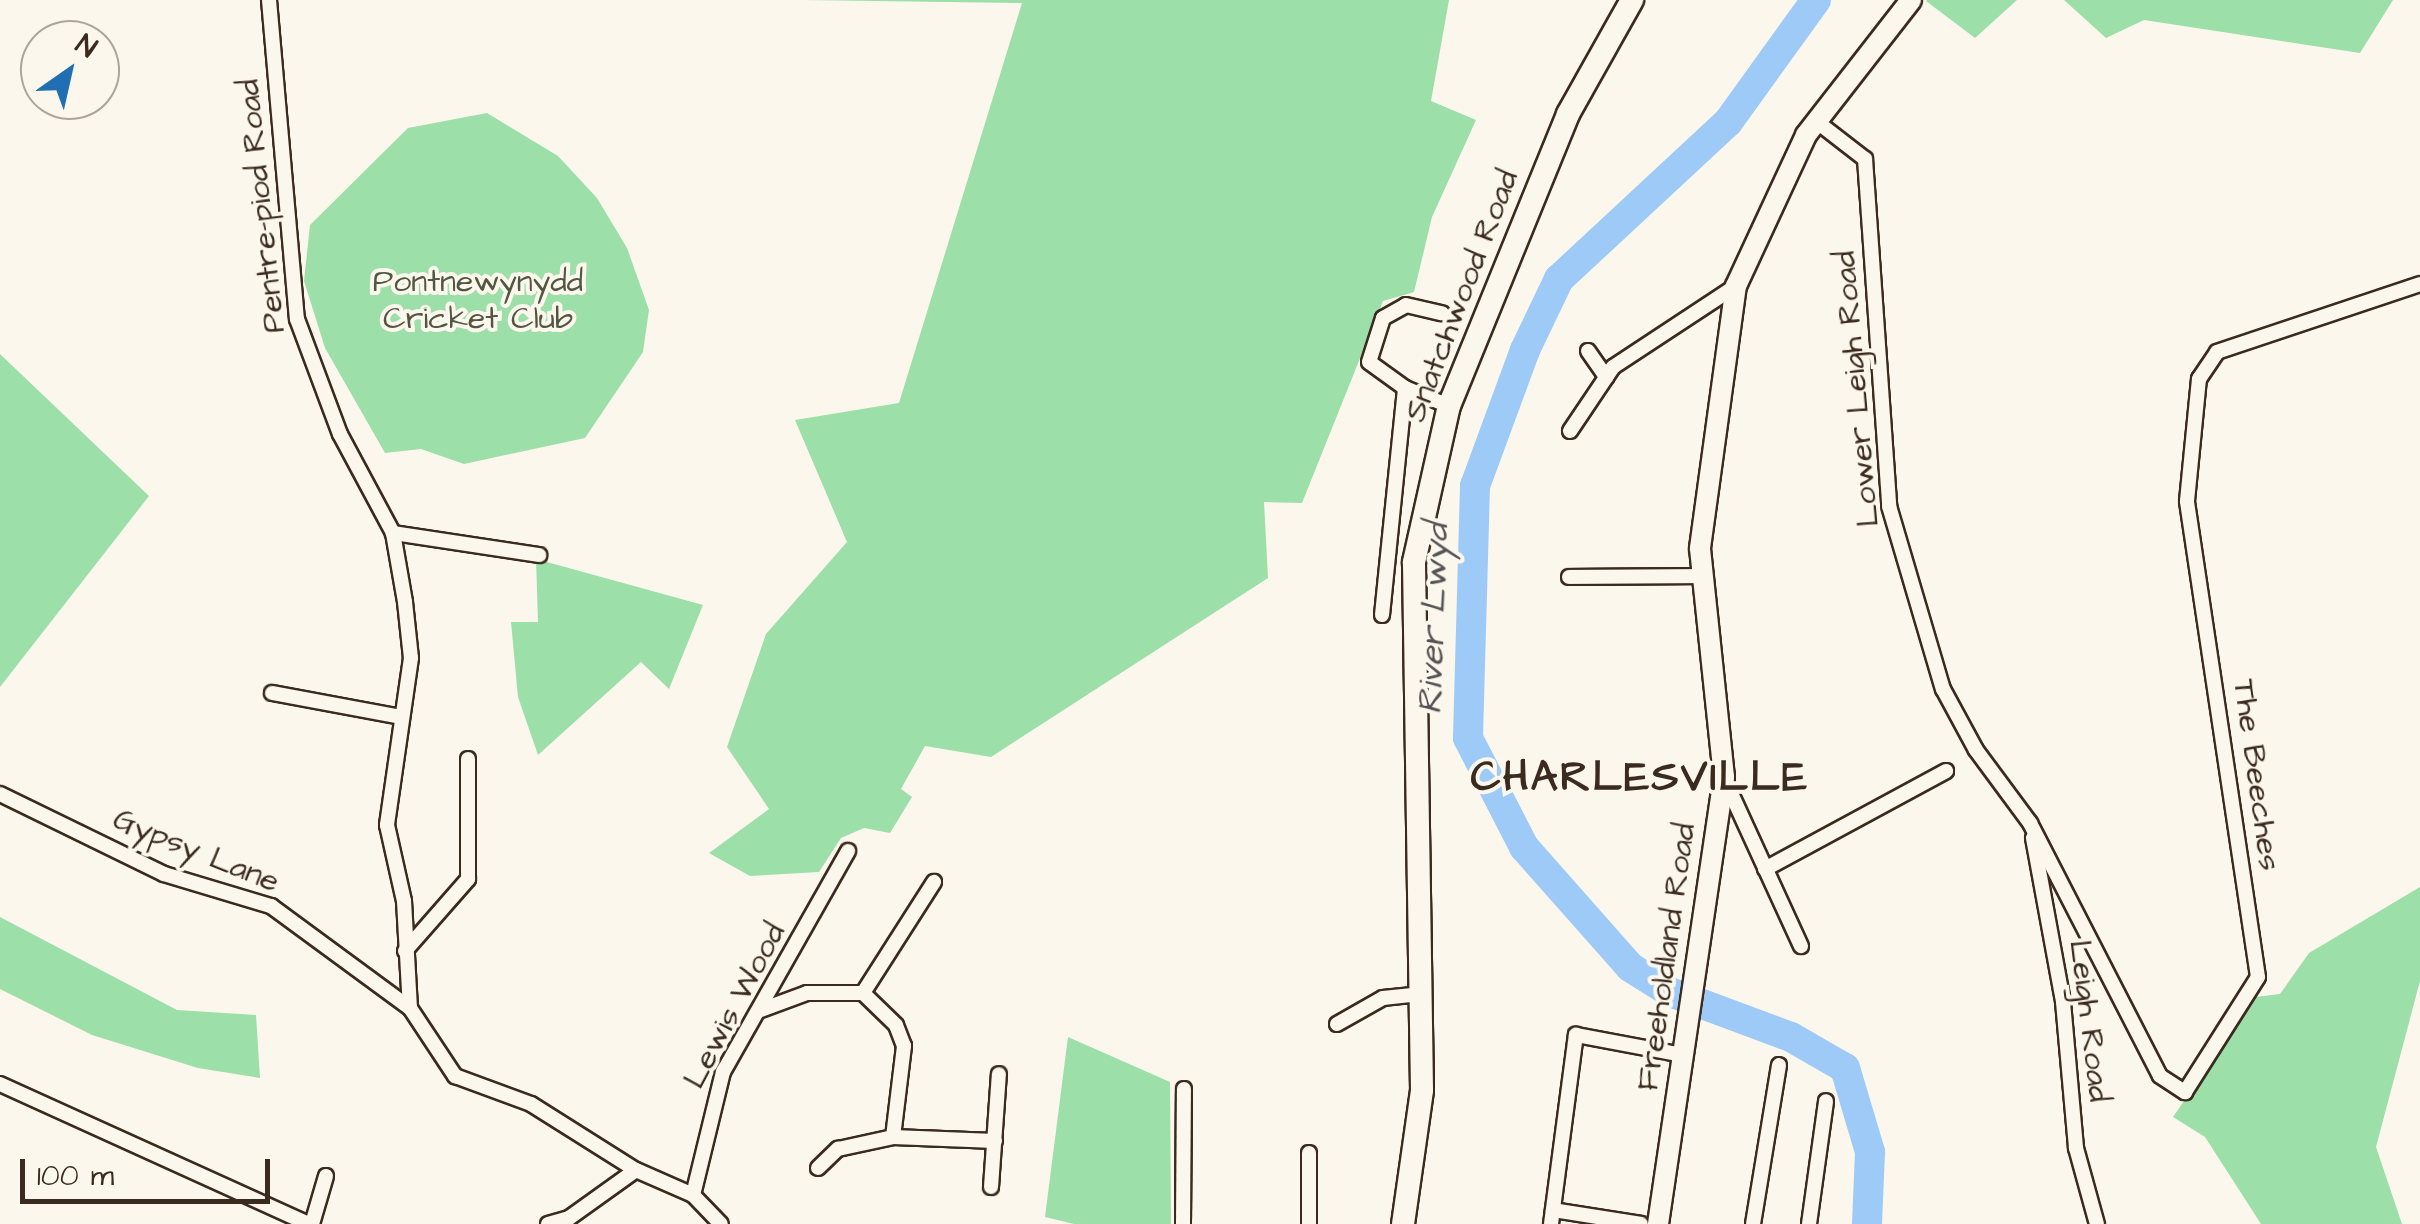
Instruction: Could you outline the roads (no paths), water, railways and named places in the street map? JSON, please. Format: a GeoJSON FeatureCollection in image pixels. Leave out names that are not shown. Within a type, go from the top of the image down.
{"type":"FeatureCollection","features":[{"type":"Feature","properties":{"kind":"main road","name":"Snatchwood Road"},"geometry":{"type":"LineString","coordinates":[[1403,1224],[1422,1090],[1414,562],[1449,406],[1568,114],[1632,0]]}},
{"type":"Feature","properties":{"kind":"main road","name":"Freeholdland Road"},"geometry":{"type":"LineString","coordinates":[[1658,1224],[1724,777],[1700,548],[1715,410],[1736,286],[1816,121],[1911,0]]}},
{"type":"Feature","properties":{"kind":"street","name":"Pentre-piod Road"},"geometry":{"type":"LineString","coordinates":[[269,0],[297,319],[340,434],[393,533],[412,658],[387,825],[404,900],[405,951],[414,1014],[439,1060],[468,1083],[531,1104],[636,1170],[693,1195],[722,1224]]}},
{"type":"Feature","properties":{"kind":"street","name":"Lower Leigh Road"},"geometry":{"type":"LineString","coordinates":[[1816,121],[1865,160],[1889,506],[1944,690],[1976,750],[2030,823]]}},
{"type":"Feature","properties":{"kind":"street","name":"The Beeches"},"geometry":{"type":"LineString","coordinates":[[2030,823],[2160,1076],[2185,1092],[2258,977],[2187,502],[2199,379],[2217,352],[2420,284]]}},
{"type":"Feature","properties":{"kind":"street"},"geometry":{"type":"LineString","coordinates":[[1570,431],[1606,377],[1736,286]]}},
{"type":"Feature","properties":{"kind":"street"},"geometry":{"type":"LineString","coordinates":[[1442,314],[1406,304],[1383,318],[1369,362],[1405,388],[1449,406]]}},
{"type":"Feature","properties":{"kind":"street"},"geometry":{"type":"LineString","coordinates":[[1588,351],[1606,377]]}},
{"type":"Feature","properties":{"kind":"street"},"geometry":{"type":"LineString","coordinates":[[1382,615],[1405,388]]}},
{"type":"Feature","properties":{"kind":"street"},"geometry":{"type":"LineString","coordinates":[[393,533],[539,554]]}},
{"type":"Feature","properties":{"kind":"street"},"geometry":{"type":"LineString","coordinates":[[1569,578],[1704,576]]}},
{"type":"Feature","properties":{"kind":"street"},"geometry":{"type":"LineString","coordinates":[[272,693],[402,717]]}},
{"type":"Feature","properties":{"kind":"street"},"geometry":{"type":"LineString","coordinates":[[405,951],[468,879],[468,759]]}},
{"type":"Feature","properties":{"kind":"street"},"geometry":{"type":"LineString","coordinates":[[1764,869],[1946,770]]}},
{"type":"Feature","properties":{"kind":"street"},"geometry":{"type":"LineString","coordinates":[[1724,777],[1801,946]]}},
{"type":"Feature","properties":{"kind":"street","name":"Gypsy Lane"},"geometry":{"type":"LineString","coordinates":[[0,794],[164,874],[271,906],[414,1014]]}},
{"type":"Feature","properties":{"kind":"street","name":"Leigh Road"},"geometry":{"type":"LineString","coordinates":[[2030,823],[2063,1002],[2076,1148],[2097,1224]]}},
{"type":"Feature","properties":{"kind":"street","name":"Lewis Wood"},"geometry":{"type":"LineString","coordinates":[[693,1195],[712,1098],[848,850]]}},
{"type":"Feature","properties":{"kind":"street"},"geometry":{"type":"LineString","coordinates":[[863,992],[934,882]]}},
{"type":"Feature","properties":{"kind":"street"},"geometry":{"type":"LineString","coordinates":[[761,1010],[807,993],[863,992],[896,1025],[904,1046],[893,1137]]}},
{"type":"Feature","properties":{"kind":"street"},"geometry":{"type":"LineString","coordinates":[[1336,1024],[1382,998],[1420,994]]}},
{"type":"Feature","properties":{"kind":"street"},"geometry":{"type":"LineString","coordinates":[[1641,1224],[1552,1217],[1576,1035],[1683,1055]]}},
{"type":"Feature","properties":{"kind":"street"},"geometry":{"type":"LineString","coordinates":[[1754,1224],[1779,1065]]}},
{"type":"Feature","properties":{"kind":"street"},"geometry":{"type":"LineString","coordinates":[[991,1187],[1000,1074]]}},
{"type":"Feature","properties":{"kind":"street"},"geometry":{"type":"LineString","coordinates":[[0,1084],[309,1223],[326,1176]]}},
{"type":"Feature","properties":{"kind":"street"},"geometry":{"type":"LineString","coordinates":[[1184,1089],[1184,1224]]}},
{"type":"Feature","properties":{"kind":"street"},"geometry":{"type":"LineString","coordinates":[[1809,1224],[1826,1101]]}},
{"type":"Feature","properties":{"kind":"street"},"geometry":{"type":"LineString","coordinates":[[818,1168],[838,1150],[893,1137],[996,1141]]}},
{"type":"Feature","properties":{"kind":"street"},"geometry":{"type":"LineString","coordinates":[[1309,1152],[1309,1224]]}},
{"type":"Feature","properties":{"kind":"street"},"geometry":{"type":"LineString","coordinates":[[548,1224],[569,1218],[636,1170]]}},
{"type":"Feature","properties":{"kind":"waterway","name":"River Lwyd"},"geometry":{"type":"LineString","coordinates":[[1816,0],[1728,122],[1559,279],[1525,350],[1475,486],[1468,738],[1524,847],[1630,967],[1670,992],[1791,1037],[1845,1068],[1870,1152],[1867,1224]]}},
{"type":"Feature","properties":{"kind":"district","name":"CHARLESVILLE"},"geometry":{"type":"Point","coordinates":[1640,778]}},
{"type":"Feature","properties":{"kind":"park label","name":"Pontnewynydd Cricket Club"},"geometry":{"type":"Point","coordinates":[478,302]}}]}
